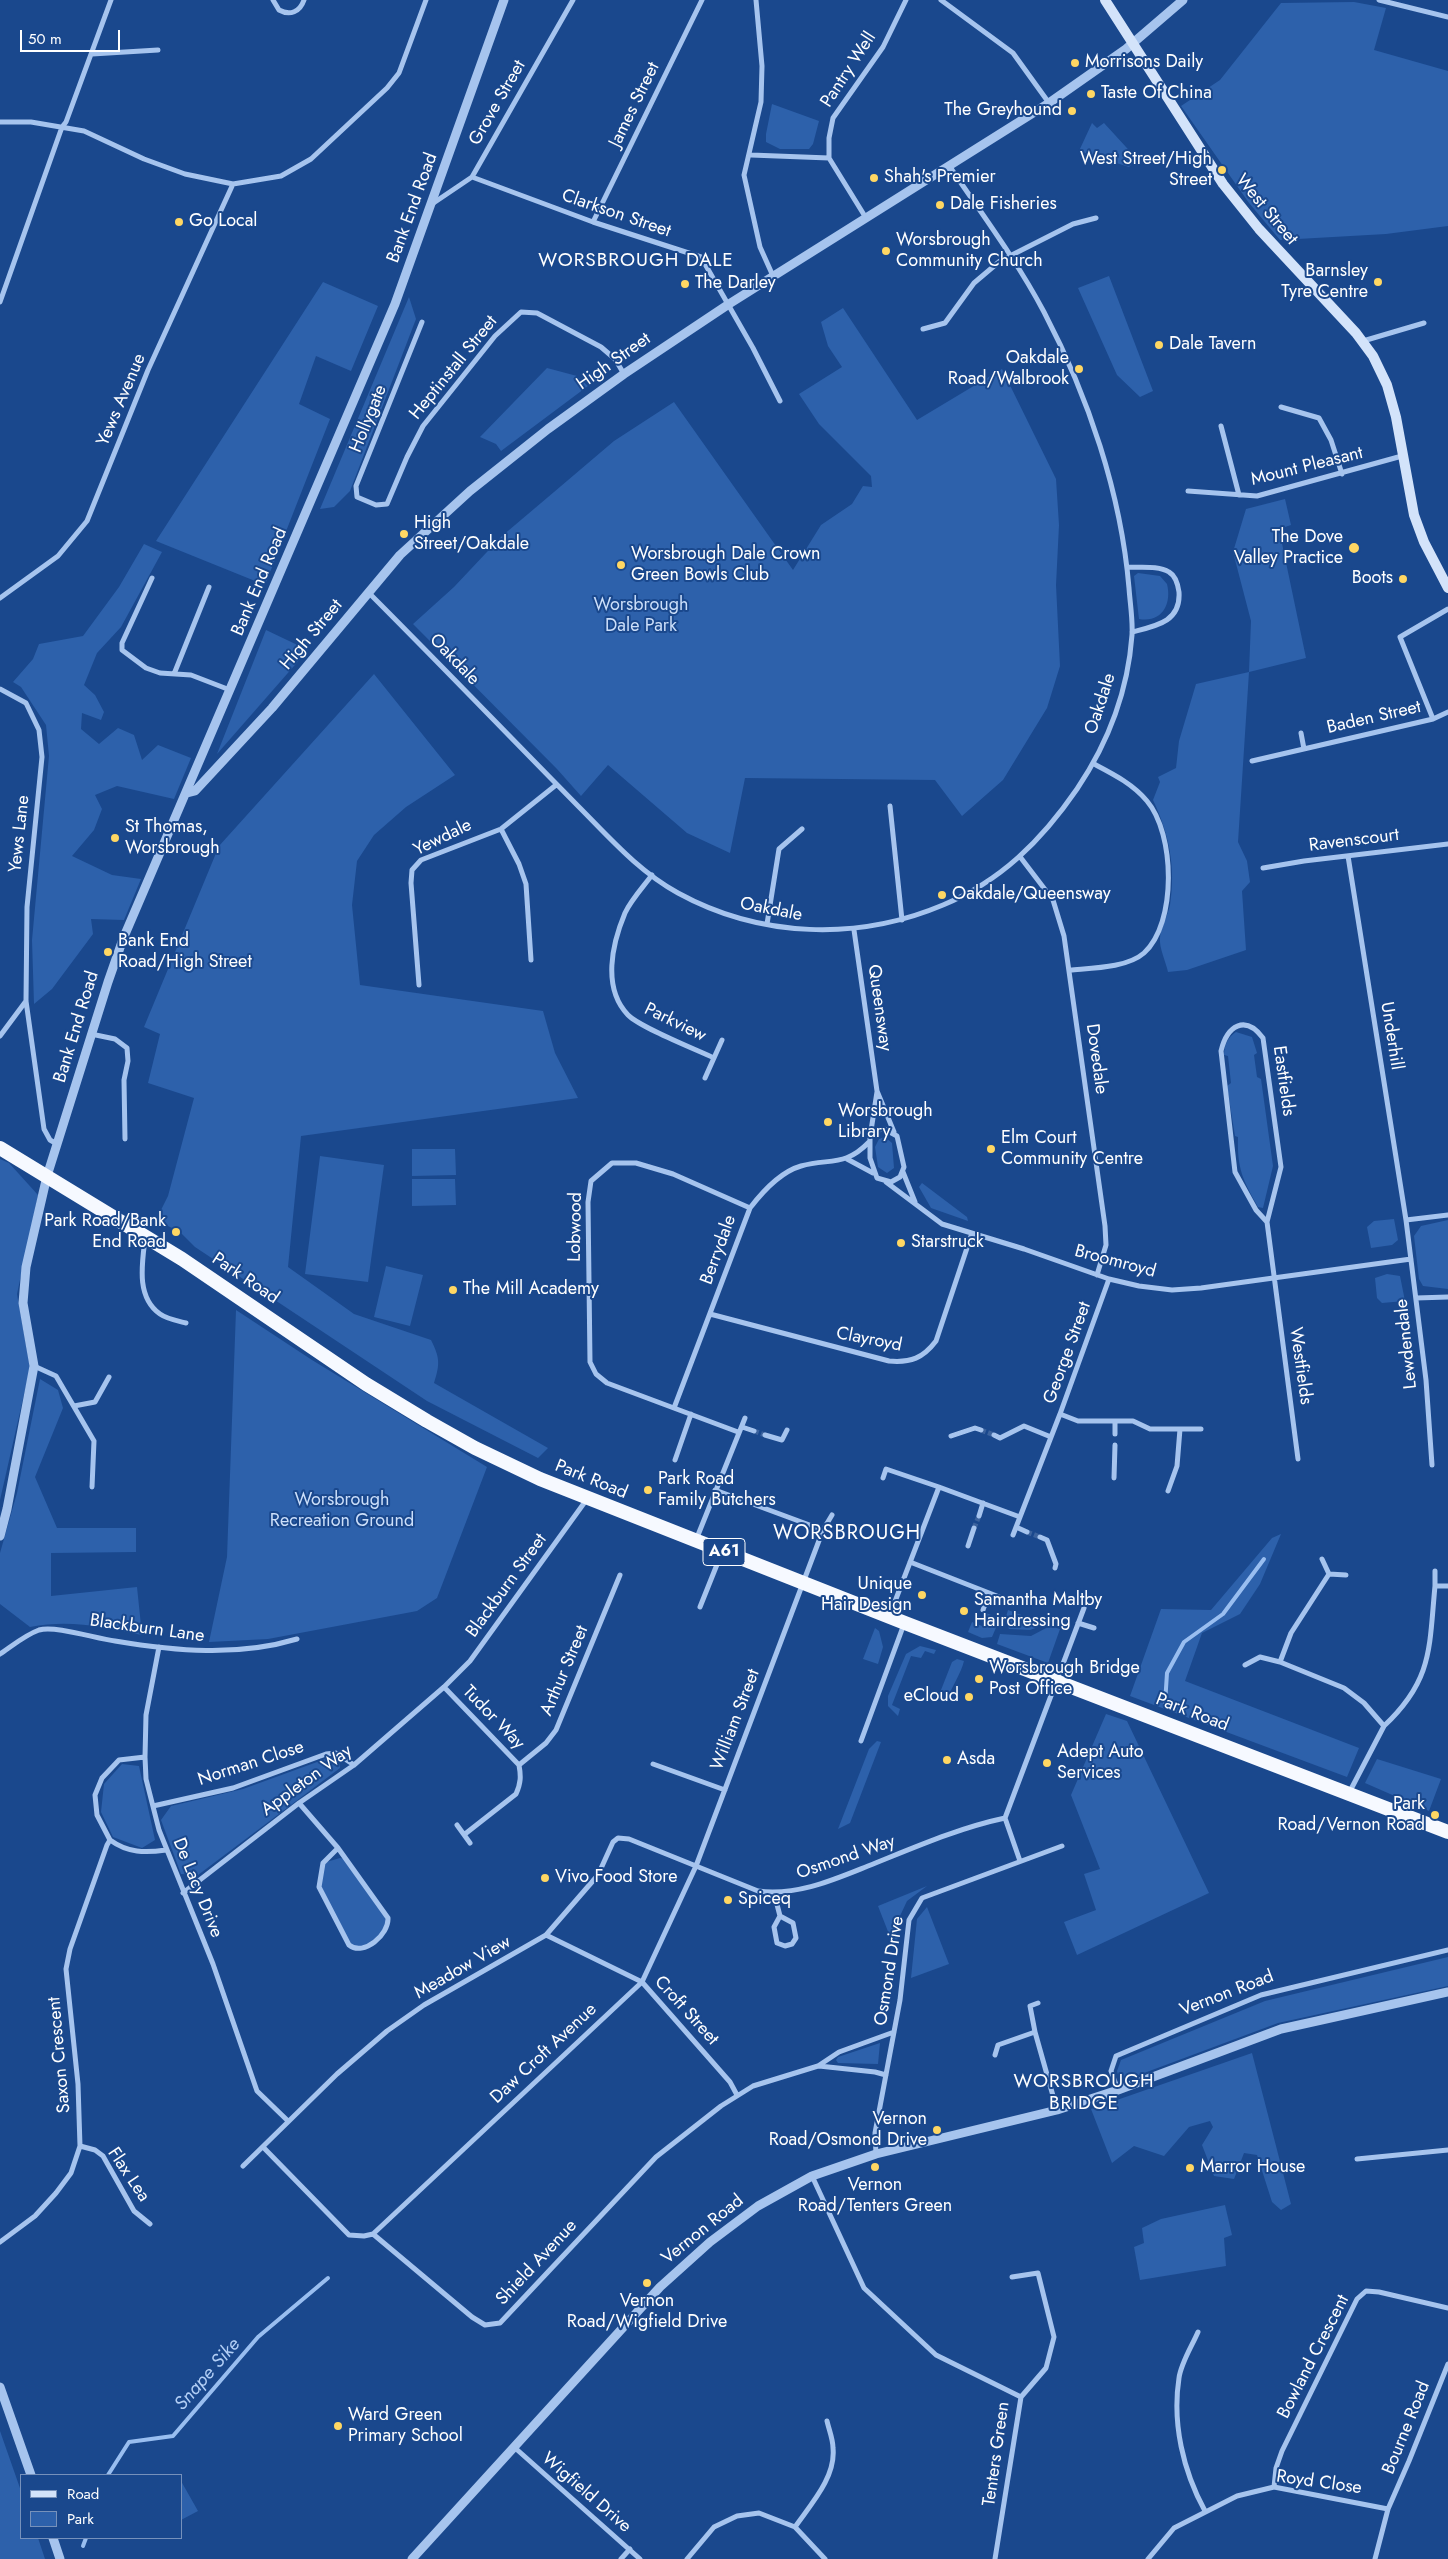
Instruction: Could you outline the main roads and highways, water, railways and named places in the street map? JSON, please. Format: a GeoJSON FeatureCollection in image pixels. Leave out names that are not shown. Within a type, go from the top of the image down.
{"type":"FeatureCollection","features":[{"type":"Feature","properties":{"kind":"highway","name":"Park Road"},"geometry":{"type":"LineString","coordinates":[[0,1148],[146,1236],[234,1293],[366,1384],[426,1421],[522,1471],[722,1552],[1448,1832]]}},
{"type":"Feature","properties":{"kind":"main road","name":"West Street"},"geometry":{"type":"LineString","coordinates":[[1104,0],[1223,184],[1259,229],[1362,341],[1373,356],[1387,385],[1396,417],[1414,515],[1424,542],[1448,588]]}},
{"type":"Feature","properties":{"kind":"waterway","name":"Snape Sike"},"geometry":{"type":"LineString","coordinates":[[1165,1704],[1167,1673],[1184,1642],[1223,1614],[1264,1559]]}},
{"type":"Feature","properties":{"kind":"waterway","name":"Snape Sike"},"geometry":{"type":"LineString","coordinates":[[109,2474],[129,2442],[173,2436],[258,2337],[328,2278]]}},
{"type":"Feature","properties":{"kind":"waterway","name":"Snape Sike"},"geometry":{"type":"LineString","coordinates":[[83,2546],[86,2539]]}},
{"type":"Feature","properties":{"kind":"tunnel"},"geometry":{"type":"LineString","coordinates":[[981,1430],[994,1435]]}},
{"type":"Feature","properties":{"kind":"tunnel"},"geometry":{"type":"LineString","coordinates":[[754,1431],[765,1435]]}},
{"type":"Feature","properties":{"kind":"tunnel"},"geometry":{"type":"LineString","coordinates":[[974,1528],[979,1516]]}},
{"type":"Feature","properties":{"kind":"tunnel"},"geometry":{"type":"LineString","coordinates":[[1027,1532],[1040,1537]]}},
{"type":"Feature","properties":{"kind":"place","name":"Morrisons Daily"},"geometry":{"type":"Point","coordinates":[1075,63]}},
{"type":"Feature","properties":{"kind":"place","name":"Taste Of China"},"geometry":{"type":"Point","coordinates":[1091,94]}},
{"type":"Feature","properties":{"kind":"place","name":"The Greyhound"},"geometry":{"type":"Point","coordinates":[1072,111]}},
{"type":"Feature","properties":{"kind":"place","name":"West Street/High Street"},"geometry":{"type":"Point","coordinates":[1222,170]}},
{"type":"Feature","properties":{"kind":"place","name":"Shah's Premier"},"geometry":{"type":"Point","coordinates":[874,178]}},
{"type":"Feature","properties":{"kind":"place","name":"Dale Fisheries"},"geometry":{"type":"Point","coordinates":[940,205]}},
{"type":"Feature","properties":{"kind":"place","name":"Go Local"},"geometry":{"type":"Point","coordinates":[179,222]}},
{"type":"Feature","properties":{"kind":"place","name":"Worsbrough Community Church"},"geometry":{"type":"Point","coordinates":[886,251]}},
{"type":"Feature","properties":{"kind":"place","name":"Barnsley Tyre Centre"},"geometry":{"type":"Point","coordinates":[1378,282]}},
{"type":"Feature","properties":{"kind":"place","name":"The Darley"},"geometry":{"type":"Point","coordinates":[685,284]}},
{"type":"Feature","properties":{"kind":"place","name":"Dale Tavern"},"geometry":{"type":"Point","coordinates":[1159,345]}},
{"type":"Feature","properties":{"kind":"place","name":"Oakdale Road/Walbrook"},"geometry":{"type":"Point","coordinates":[1079,369]}},
{"type":"Feature","properties":{"kind":"place","name":"High Street/Oakdale"},"geometry":{"type":"Point","coordinates":[404,534]}},
{"type":"Feature","properties":{"kind":"place","name":"The Dove Valley Practice"},"geometry":{"type":"Point","coordinates":[1354,548]}},
{"type":"Feature","properties":{"kind":"place","name":"Worsbrough Dale Crown Green Bowls Club"},"geometry":{"type":"Point","coordinates":[621,565]}},
{"type":"Feature","properties":{"kind":"place","name":"Boots"},"geometry":{"type":"Point","coordinates":[1403,579]}},
{"type":"Feature","properties":{"kind":"place","name":"St Thomas, Worsbrough"},"geometry":{"type":"Point","coordinates":[115,838]}},
{"type":"Feature","properties":{"kind":"place","name":"Oakdale/Queensway"},"geometry":{"type":"Point","coordinates":[942,895]}},
{"type":"Feature","properties":{"kind":"place","name":"Bank End Road/High Street"},"geometry":{"type":"Point","coordinates":[108,952]}},
{"type":"Feature","properties":{"kind":"place","name":"Worsbrough Library"},"geometry":{"type":"Point","coordinates":[828,1122]}},
{"type":"Feature","properties":{"kind":"place","name":"Elm Court Community Centre"},"geometry":{"type":"Point","coordinates":[991,1149]}},
{"type":"Feature","properties":{"kind":"place","name":"Park Road/Bank End Road"},"geometry":{"type":"Point","coordinates":[176,1232]}},
{"type":"Feature","properties":{"kind":"place","name":"Starstruck"},"geometry":{"type":"Point","coordinates":[901,1243]}},
{"type":"Feature","properties":{"kind":"place","name":"The Mill Academy"},"geometry":{"type":"Point","coordinates":[453,1290]}},
{"type":"Feature","properties":{"kind":"place","name":"Park Road Family Butchers"},"geometry":{"type":"Point","coordinates":[648,1490]}},
{"type":"Feature","properties":{"kind":"place","name":"Unique Hair Design"},"geometry":{"type":"Point","coordinates":[922,1595]}},
{"type":"Feature","properties":{"kind":"place","name":"Samantha Maltby Hairdressing"},"geometry":{"type":"Point","coordinates":[964,1611]}},
{"type":"Feature","properties":{"kind":"place","name":"Worsbrough Bridge Post Office"},"geometry":{"type":"Point","coordinates":[979,1679]}},
{"type":"Feature","properties":{"kind":"place","name":"eCloud"},"geometry":{"type":"Point","coordinates":[969,1697]}},
{"type":"Feature","properties":{"kind":"place","name":"Asda"},"geometry":{"type":"Point","coordinates":[947,1760]}},
{"type":"Feature","properties":{"kind":"place","name":"Adept Auto Services"},"geometry":{"type":"Point","coordinates":[1047,1763]}},
{"type":"Feature","properties":{"kind":"place","name":"Park Road/Vernon Road"},"geometry":{"type":"Point","coordinates":[1435,1815]}},
{"type":"Feature","properties":{"kind":"place","name":"Vivo Food Store"},"geometry":{"type":"Point","coordinates":[545,1878]}},
{"type":"Feature","properties":{"kind":"place","name":"Spiceq"},"geometry":{"type":"Point","coordinates":[728,1900]}},
{"type":"Feature","properties":{"kind":"place","name":"Vernon Road/Osmond Drive"},"geometry":{"type":"Point","coordinates":[937,2130]}},
{"type":"Feature","properties":{"kind":"place","name":"Vernon Road/Tenters Green"},"geometry":{"type":"Point","coordinates":[875,2167]}},
{"type":"Feature","properties":{"kind":"place","name":"Marror House"},"geometry":{"type":"Point","coordinates":[1190,2168]}},
{"type":"Feature","properties":{"kind":"place","name":"Vernon Road/Wigfield Drive"},"geometry":{"type":"Point","coordinates":[647,2283]}},
{"type":"Feature","properties":{"kind":"place","name":"Ward Green Primary School"},"geometry":{"type":"Point","coordinates":[338,2426]}},
{"type":"Feature","properties":{"kind":"district","name":"WORSBROUGH DALE"},"geometry":{"type":"Point","coordinates":[636,261]}},
{"type":"Feature","properties":{"kind":"district","name":"WORSBROUGH"},"geometry":{"type":"Point","coordinates":[847,1534]}},
{"type":"Feature","properties":{"kind":"district","name":"WORSBROUGH BRIDGE"},"geometry":{"type":"Point","coordinates":[1084,2093]}},
{"type":"Feature","properties":{"kind":"park label","name":"Worsbrough Dale Park"},"geometry":{"type":"Point","coordinates":[641,616]}},
{"type":"Feature","properties":{"kind":"park label","name":"Worsbrough Recreation Ground"},"geometry":{"type":"Point","coordinates":[342,1511]}}]}
